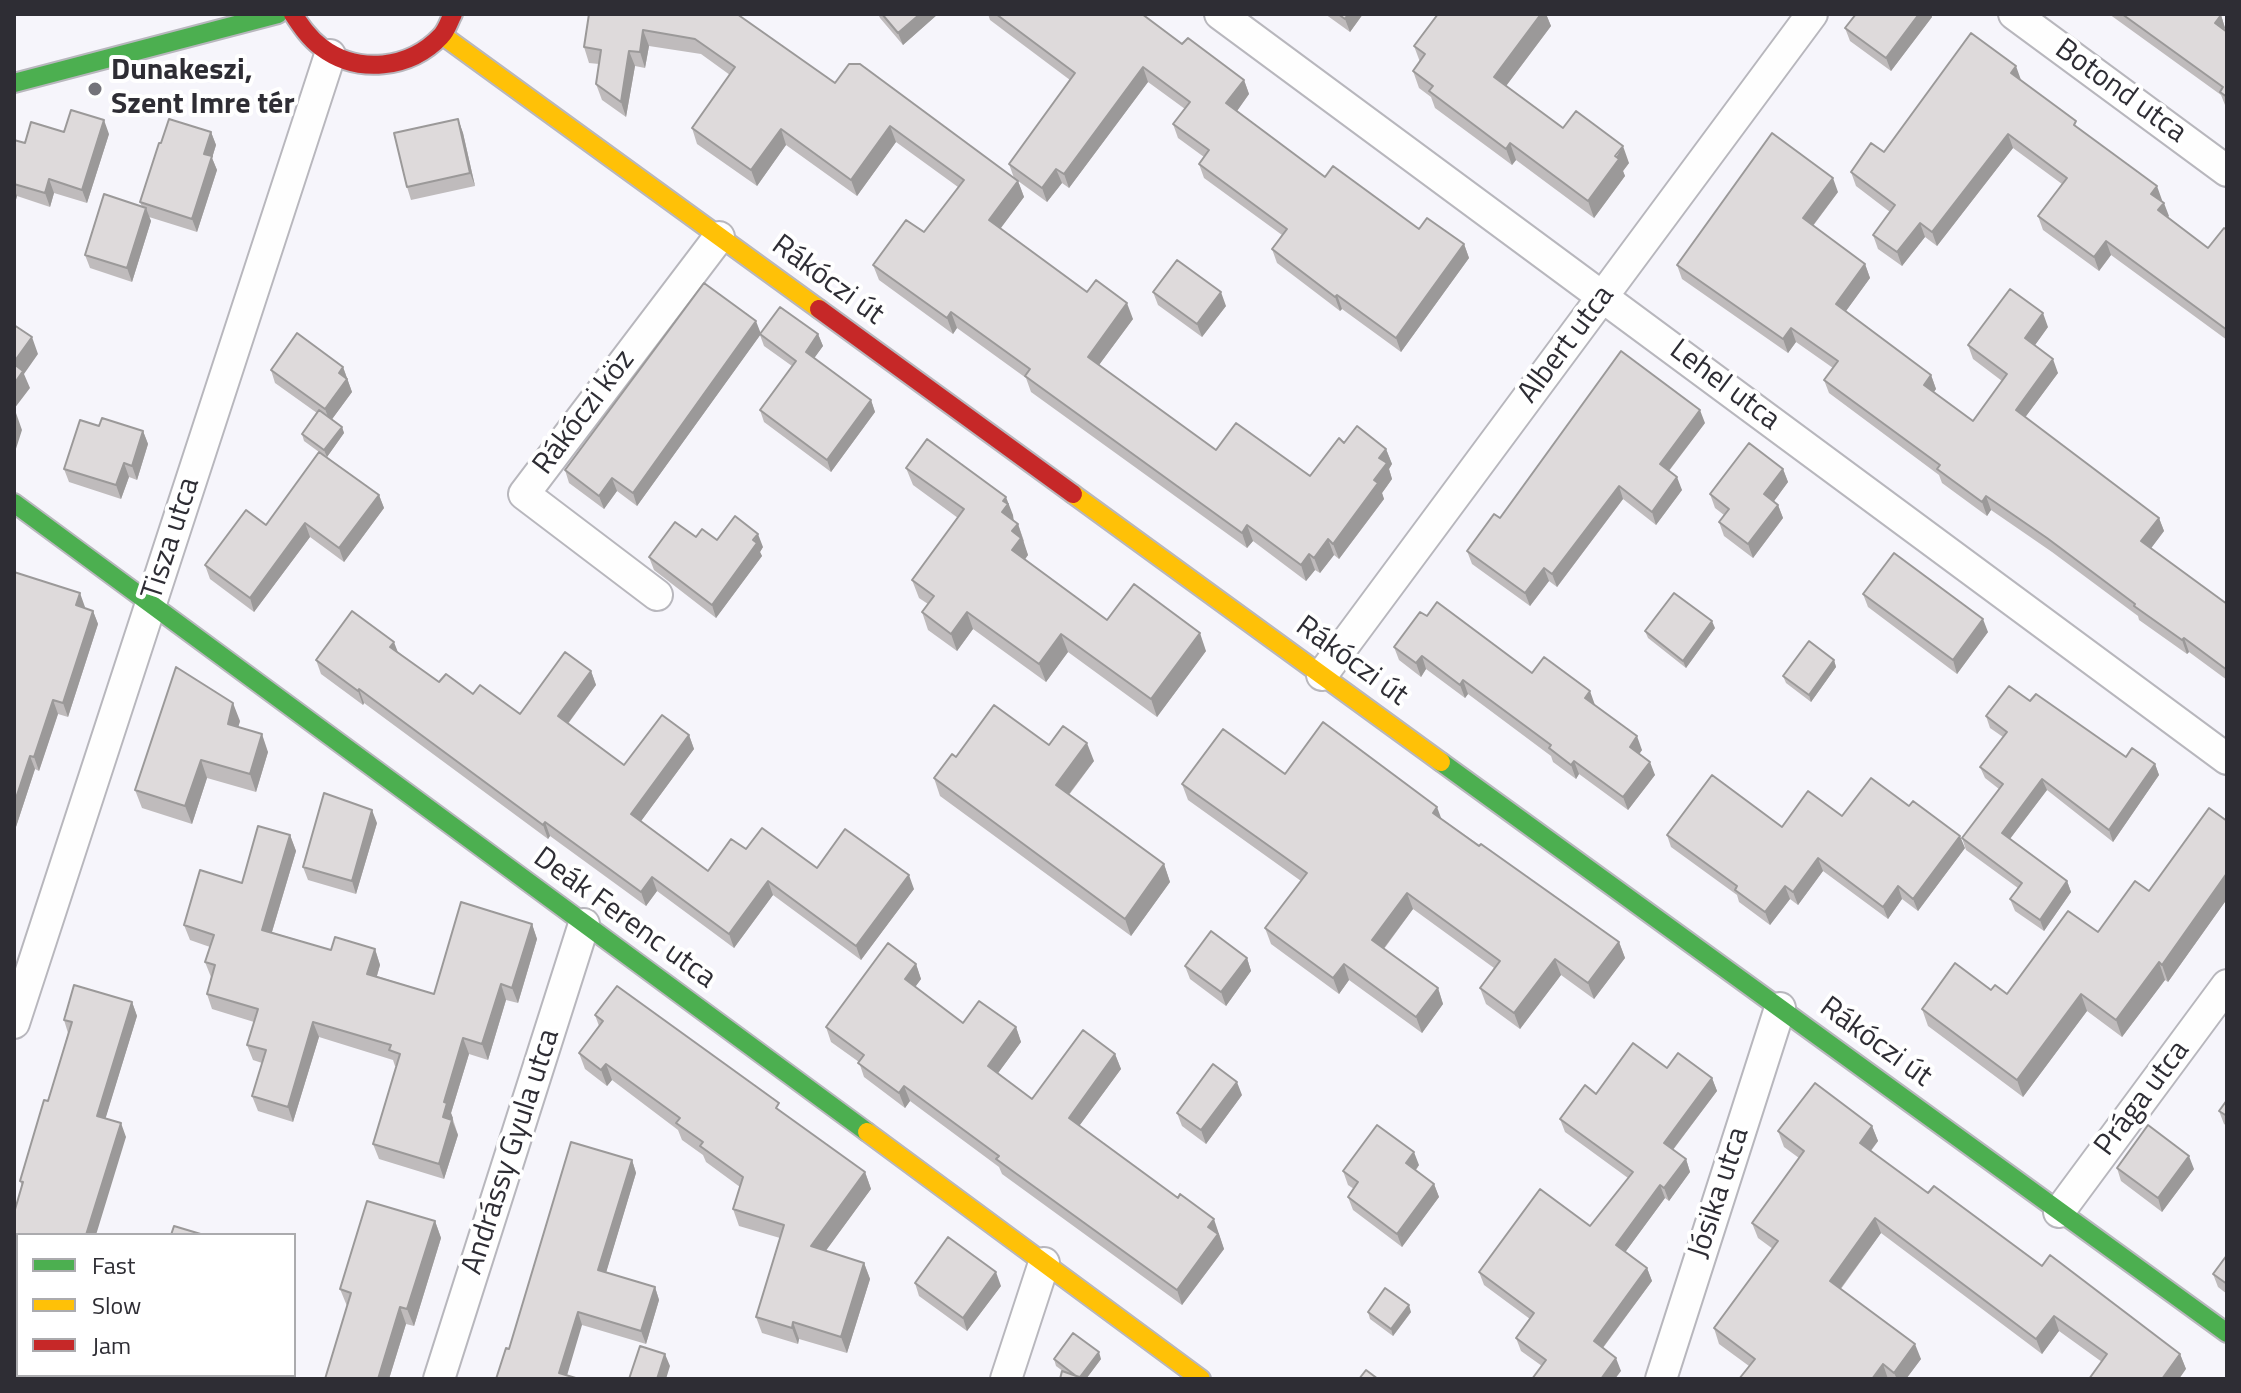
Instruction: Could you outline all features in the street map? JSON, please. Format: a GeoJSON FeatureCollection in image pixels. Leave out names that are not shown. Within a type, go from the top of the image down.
{"type":"FeatureCollection","features":[{"type":"Feature","properties":{"kind":"street"},"geometry":{"type":"LineString","coordinates":[[14,83],[278,14]]}},
{"type":"Feature","properties":{"kind":"street"},"geometry":{"type":"LineString","coordinates":[[293,14],[317,47],[358,66],[381,66],[403,61],[442,35],[453,14]]}},
{"type":"Feature","properties":{"kind":"street","name":"Lehel utca"},"geometry":{"type":"LineString","coordinates":[[1220,14],[2227,759]]}},
{"type":"Feature","properties":{"kind":"street","name":"Albert utca"},"geometry":{"type":"LineString","coordinates":[[1322,675],[1812,14]]}},
{"type":"Feature","properties":{"kind":"street","name":"Botond utca"},"geometry":{"type":"LineString","coordinates":[[2014,14],[2227,171]]}},
{"type":"Feature","properties":{"kind":"street","name":"Rákóczi út"},"geometry":{"type":"LineString","coordinates":[[442,35],[2227,1333]]}},
{"type":"Feature","properties":{"kind":"street","name":"Tisza utca"},"geometry":{"type":"LineString","coordinates":[[14,1023],[330,55]]}},
{"type":"Feature","properties":{"kind":"street","name":"Rákóczi köz"},"geometry":{"type":"LineString","coordinates":[[657,595],[524,494],[719,237]]}},
{"type":"Feature","properties":{"kind":"street","name":"Deák Ferenc utca"},"geometry":{"type":"LineString","coordinates":[[14,503],[1201,1379]]}},
{"type":"Feature","properties":{"kind":"street","name":"Andrássy Gyula utca"},"geometry":{"type":"LineString","coordinates":[[439,1379],[584,924]]}},
{"type":"Feature","properties":{"kind":"street","name":"Prága utca"},"geometry":{"type":"LineString","coordinates":[[2059,1212],[2227,985]]}},
{"type":"Feature","properties":{"kind":"street","name":"Jósika utca"},"geometry":{"type":"LineString","coordinates":[[1661,1379],[1780,1008]]}},
{"type":"Feature","properties":{"kind":"street"},"geometry":{"type":"LineString","coordinates":[[1006,1379],[1044,1263]]}},
{"type":"Feature","properties":{"kind":"building"},"geometry":{"type":"Polygon","coordinates":[[[589,14],[737,14],[835,83],[849,64],[860,64],[1018,181],[989,220],[1087,292],[1096,280],[1127,303],[1088,357],[1216,450],[1236,423],[1310,476],[1339,438],[1344,443],[1357,426],[1386,449],[1379,458],[1387,463],[1374,480],[1378,483],[1333,544],[1328,539],[1314,558],[1309,554],[1301,565],[1247,525],[1242,533],[1025,376],[1030,369],[951,312],[947,318],[873,265],[906,220],[924,232],[964,180],[890,126],[851,180],[781,129],[751,170],[692,128],[735,67],[695,39],[643,30],[640,52],[629,51],[621,102],[596,84],[601,50],[584,47],[589,14]]]}},
{"type":"Feature","properties":{"kind":"building"},"geometry":{"type":"Polygon","coordinates":[[[882,14],[920,14],[898,33],[882,14]]]}},
{"type":"Feature","properties":{"kind":"building"},"geometry":{"type":"Polygon","coordinates":[[[996,14],[1142,14],[1182,44],[1188,38],[1244,80],[1226,103],[1325,177],[1333,166],[1419,229],[1427,218],[1464,244],[1396,338],[1272,249],[1287,229],[1199,164],[1209,150],[1173,124],[1190,102],[1143,67],[1064,174],[1056,169],[1042,188],[1009,164],[1075,73],[996,14]]]}},
{"type":"Feature","properties":{"kind":"building"},"geometry":{"type":"Polygon","coordinates":[[[1438,14],[1541,14],[1494,77],[1563,128],[1576,111],[1623,146],[1615,156],[1619,159],[1588,201],[1510,143],[1506,149],[1429,91],[1433,86],[1413,71],[1425,54],[1414,46],[1438,14]]]}},
{"type":"Feature","properties":{"kind":"building"},"geometry":{"type":"Polygon","coordinates":[[[1856,14],[1919,14],[1886,58],[1845,28],[1856,14]]]}},
{"type":"Feature","properties":{"kind":"building"},"geometry":{"type":"Polygon","coordinates":[[[2122,14],[2221,15],[2215,23],[2227,32],[2227,97],[2220,92],[2223,87],[2122,14]]]}},
{"type":"Feature","properties":{"kind":"building"},"geometry":{"type":"Polygon","coordinates":[[[1971,33],[2016,66],[2011,73],[2076,121],[2074,125],[2157,186],[2151,194],[2164,203],[2158,210],[2208,248],[2224,228],[2227,230],[2227,330],[2106,241],[2094,257],[2038,216],[2067,178],[2008,134],[1932,232],[1920,223],[1897,252],[1873,235],[1895,205],[1851,172],[1871,143],[1884,152],[1971,33]]]}},
{"type":"Feature","properties":{"kind":"building"},"geometry":{"type":"Polygon","coordinates":[[[71,110],[104,120],[82,190],[49,179],[45,193],[14,184],[14,140],[25,143],[31,122],[64,132],[71,110]]]}},
{"type":"Feature","properties":{"kind":"building"},"geometry":{"type":"Polygon","coordinates":[[[169,119],[211,132],[204,154],[212,156],[192,219],[140,202],[169,119]]]}},
{"type":"Feature","properties":{"kind":"building"},"geometry":{"type":"Polygon","coordinates":[[[458,119],[470,173],[407,187],[394,133],[458,119]]]}},
{"type":"Feature","properties":{"kind":"building"},"geometry":{"type":"Polygon","coordinates":[[[1772,133],[1833,178],[1803,218],[1865,264],[1836,304],[1931,375],[1924,385],[1973,421],[2007,374],[1968,345],[2010,289],[2043,313],[2025,338],[2053,359],[2016,410],[2159,518],[2141,541],[2227,604],[2227,670],[2134,606],[2047,538],[1986,496],[1982,502],[1937,469],[1940,465],[1824,380],[1838,361],[1791,328],[1783,339],[1677,265],[1772,133]]]}},
{"type":"Feature","properties":{"kind":"building"},"geometry":{"type":"Polygon","coordinates":[[[104,194],[146,208],[127,268],[85,255],[104,194]]]}},
{"type":"Feature","properties":{"kind":"building"},"geometry":{"type":"Polygon","coordinates":[[[1177,260],[1221,292],[1197,324],[1153,292],[1177,260]]]}},
{"type":"Feature","properties":{"kind":"building"},"geometry":{"type":"Polygon","coordinates":[[[704,283],[756,321],[633,493],[612,478],[599,496],[565,470],[704,283]]]}},
{"type":"Feature","properties":{"kind":"building"},"geometry":{"type":"Polygon","coordinates":[[[780,307],[818,334],[806,352],[871,400],[827,460],[760,410],[796,361],[760,334],[780,307]]]}},
{"type":"Feature","properties":{"kind":"building"},"geometry":{"type":"Polygon","coordinates":[[[14,325],[32,337],[14,362],[14,325]]]}},
{"type":"Feature","properties":{"kind":"building"},"geometry":{"type":"Polygon","coordinates":[[[297,333],[343,367],[339,373],[347,379],[325,409],[271,370],[297,333]]]}},
{"type":"Feature","properties":{"kind":"building"},"geometry":{"type":"Polygon","coordinates":[[[1621,351],[1700,410],[1660,464],[1677,477],[1652,512],[1619,486],[1552,574],[1544,568],[1525,593],[1467,551],[1494,514],[1500,518],[1621,351]]]}},
{"type":"Feature","properties":{"kind":"building"},"geometry":{"type":"Polygon","coordinates":[[[14,364],[23,371],[14,384],[14,364]]]}},
{"type":"Feature","properties":{"kind":"building"},"geometry":{"type":"Polygon","coordinates":[[[319,410],[342,427],[324,450],[302,434],[319,410]]]}},
{"type":"Feature","properties":{"kind":"building"},"geometry":{"type":"Polygon","coordinates":[[[102,418],[143,431],[132,466],[124,463],[116,485],[64,469],[80,420],[99,426],[102,418]]]}},
{"type":"Feature","properties":{"kind":"building"},"geometry":{"type":"Polygon","coordinates":[[[927,439],[1006,497],[1003,501],[1008,504],[1002,512],[1018,524],[1012,531],[1021,538],[1012,550],[1107,620],[1134,584],[1200,633],[1151,699],[1061,634],[1039,664],[967,612],[951,634],[922,612],[934,596],[912,580],[964,509],[906,468],[927,439]]]}},
{"type":"Feature","properties":{"kind":"building"},"geometry":{"type":"Polygon","coordinates":[[[1749,443],[1783,469],[1764,494],[1778,505],[1748,544],[1719,522],[1729,509],[1710,494],[1749,443]]]}},
{"type":"Feature","properties":{"kind":"building"},"geometry":{"type":"Polygon","coordinates":[[[319,452],[379,495],[339,548],[305,523],[250,598],[205,565],[246,510],[266,525],[319,452]]]}},
{"type":"Feature","properties":{"kind":"building"},"geometry":{"type":"Polygon","coordinates":[[[735,516],[758,534],[753,540],[757,543],[712,605],[649,557],[675,522],[696,537],[702,529],[717,540],[735,516]]]}},
{"type":"Feature","properties":{"kind":"building"},"geometry":{"type":"Polygon","coordinates":[[[1894,553],[1983,619],[1953,660],[1863,594],[1894,553]]]}},
{"type":"Feature","properties":{"kind":"building"},"geometry":{"type":"Polygon","coordinates":[[[14,572],[80,593],[76,605],[93,611],[63,703],[53,700],[14,804],[14,572]]]}},
{"type":"Feature","properties":{"kind":"building"},"geometry":{"type":"Polygon","coordinates":[[[1674,593],[1712,621],[1683,661],[1645,631],[1674,593]]]}},
{"type":"Feature","properties":{"kind":"building"},"geometry":{"type":"Polygon","coordinates":[[[1437,602],[1532,673],[1544,657],[1590,691],[1585,698],[1637,736],[1630,747],[1650,762],[1623,797],[1574,761],[1571,765],[1549,748],[1551,745],[1463,680],[1460,685],[1422,656],[1416,663],[1394,647],[1420,612],[1427,616],[1437,602]]]}},
{"type":"Feature","properties":{"kind":"building"},"geometry":{"type":"Polygon","coordinates":[[[352,611],[394,642],[390,647],[439,682],[446,674],[473,694],[480,685],[520,714],[565,652],[591,671],[558,716],[624,765],[662,715],[689,735],[631,814],[708,871],[731,839],[746,849],[762,828],[817,868],[845,829],[909,875],[856,946],[768,881],[729,934],[652,877],[641,892],[545,822],[543,825],[316,660],[352,611]]]}},
{"type":"Feature","properties":{"kind":"building"},"geometry":{"type":"Polygon","coordinates":[[[1809,641],[1834,660],[1809,695],[1783,676],[1809,641]]]}},
{"type":"Feature","properties":{"kind":"building"},"geometry":{"type":"Polygon","coordinates":[[[176,667],[233,703],[228,724],[262,734],[250,774],[201,760],[185,806],[135,790],[176,667]]]}},
{"type":"Feature","properties":{"kind":"building"},"geometry":{"type":"Polygon","coordinates":[[[2009,686],[2030,701],[2036,694],[2126,757],[2132,748],[2155,764],[2109,830],[2042,779],[2002,833],[2067,881],[2040,920],[2010,899],[2022,883],[1962,838],[2003,784],[1980,767],[2007,732],[1986,716],[2009,686]]]}},
{"type":"Feature","properties":{"kind":"building"},"geometry":{"type":"Polygon","coordinates":[[[994,705],[1049,745],[1063,726],[1087,743],[1056,785],[1164,864],[1125,919],[934,778],[952,754],[956,757],[994,705]]]}},
{"type":"Feature","properties":{"kind":"building"},"geometry":{"type":"Polygon","coordinates":[[[1323,722],[1437,807],[1433,813],[1619,942],[1588,983],[1555,959],[1514,1013],[1480,988],[1500,961],[1407,893],[1372,940],[1438,988],[1416,1017],[1344,964],[1333,978],[1265,928],[1307,873],[1182,784],[1223,729],[1285,774],[1323,722]]]}},
{"type":"Feature","properties":{"kind":"building"},"geometry":{"type":"Polygon","coordinates":[[[1712,775],[1782,827],[1808,791],[1842,816],[1871,778],[1909,806],[1913,801],[1960,836],[1913,899],[1898,886],[1883,907],[1818,858],[1793,892],[1785,886],[1765,912],[1735,890],[1737,886],[1667,835],[1712,775]]]}},
{"type":"Feature","properties":{"kind":"building"},"geometry":{"type":"Polygon","coordinates":[[[324,793],[372,810],[352,881],[303,867],[324,793]]]}},
{"type":"Feature","properties":{"kind":"building"},"geometry":{"type":"Polygon","coordinates":[[[2209,808],[2227,821],[2227,873],[2162,965],[2159,962],[2116,1020],[2081,994],[2017,1080],[1922,1009],[1955,963],[1991,990],[1995,985],[2007,994],[2068,911],[2098,932],[2135,881],[2149,891],[2209,808]]]}},
{"type":"Feature","properties":{"kind":"building"},"geometry":{"type":"Polygon","coordinates":[[[258,826],[290,835],[262,930],[331,950],[335,937],[375,949],[367,974],[434,994],[461,902],[532,924],[512,988],[501,984],[482,1044],[463,1038],[444,1102],[447,1103],[443,1117],[452,1120],[439,1164],[373,1144],[400,1054],[389,1050],[391,1045],[313,1022],[288,1107],[252,1096],[266,1050],[247,1045],[258,1009],[207,994],[215,965],[205,962],[214,935],[184,925],[200,870],[242,883],[258,826]]]}},
{"type":"Feature","properties":{"kind":"building"},"geometry":{"type":"Polygon","coordinates":[[[1211,931],[1247,958],[1221,992],[1185,966],[1211,931]]]}},
{"type":"Feature","properties":{"kind":"building"},"geometry":{"type":"Polygon","coordinates":[[[888,943],[916,964],[905,979],[963,1023],[979,1001],[1016,1027],[988,1066],[1032,1099],[1083,1030],[1115,1054],[1069,1118],[1178,1198],[1180,1194],[1214,1219],[1208,1227],[1218,1234],[1177,1290],[996,1159],[999,1156],[904,1086],[899,1093],[858,1063],[864,1055],[826,1027],[888,943]]]}},
{"type":"Feature","properties":{"kind":"building"},"geometry":{"type":"Polygon","coordinates":[[[74,985],[132,1002],[97,1116],[121,1123],[87,1233],[16,1233],[16,1246],[14,1213],[23,1182],[20,1181],[72,1022],[64,1020],[74,985]]]}},
{"type":"Feature","properties":{"kind":"building"},"geometry":{"type":"Polygon","coordinates":[[[617,986],[779,1103],[776,1108],[865,1172],[811,1246],[864,1263],[841,1337],[793,1322],[792,1328],[756,1317],[784,1225],[733,1209],[743,1177],[700,1146],[703,1142],[676,1123],[680,1118],[606,1064],[601,1070],[579,1053],[603,1021],[595,1015],[617,986]]]}},
{"type":"Feature","properties":{"kind":"building"},"geometry":{"type":"Polygon","coordinates":[[[1633,1043],[1667,1068],[1678,1053],[1712,1078],[1664,1143],[1686,1159],[1664,1188],[1660,1185],[1616,1245],[1647,1268],[1594,1341],[1616,1358],[1601,1379],[1532,1379],[1546,1360],[1516,1338],[1534,1313],[1479,1272],[1540,1189],[1590,1226],[1633,1172],[1560,1119],[1585,1085],[1596,1094],[1633,1043]]]}},
{"type":"Feature","properties":{"kind":"building"},"geometry":{"type":"Polygon","coordinates":[[[1213,1064],[1237,1082],[1201,1130],[1177,1113],[1213,1064]]]}},
{"type":"Feature","properties":{"kind":"building"},"geometry":{"type":"Polygon","coordinates":[[[1815,1083],[1872,1126],[1860,1143],[1928,1193],[1934,1186],[2042,1266],[2050,1255],[2180,1354],[2162,1379],[2089,1379],[2107,1354],[2054,1316],[2036,1339],[1875,1218],[1830,1281],[1915,1344],[1894,1373],[1883,1364],[1872,1379],[1739,1379],[1755,1359],[1714,1328],[1778,1241],[1752,1223],[1804,1151],[1778,1131],[1815,1083]]]}},
{"type":"Feature","properties":{"kind":"building"},"geometry":{"type":"Polygon","coordinates":[[[2227,1100],[2227,1116],[2219,1111],[2227,1100]]]}},
{"type":"Feature","properties":{"kind":"building"},"geometry":{"type":"Polygon","coordinates":[[[1377,1125],[1414,1152],[1406,1163],[1434,1184],[1397,1234],[1348,1197],[1358,1182],[1343,1171],[1377,1125]]]}},
{"type":"Feature","properties":{"kind":"building"},"geometry":{"type":"Polygon","coordinates":[[[2148,1125],[2189,1156],[2158,1198],[2117,1168],[2148,1125]]]}},
{"type":"Feature","properties":{"kind":"building"},"geometry":{"type":"Polygon","coordinates":[[[571,1142],[632,1160],[598,1270],[655,1287],[641,1331],[578,1312],[559,1373],[579,1379],[496,1379],[506,1348],[509,1349],[571,1142]]]}},
{"type":"Feature","properties":{"kind":"building"},"geometry":{"type":"Polygon","coordinates":[[[367,1201],[435,1221],[407,1309],[400,1307],[378,1379],[325,1379],[351,1293],[340,1289],[367,1201]]]}},
{"type":"Feature","properties":{"kind":"building"},"geometry":{"type":"Polygon","coordinates":[[[174,1226],[197,1233],[172,1233],[174,1226]]]}},
{"type":"Feature","properties":{"kind":"building"},"geometry":{"type":"Polygon","coordinates":[[[948,1237],[996,1272],[963,1318],[915,1283],[948,1237]]]}},
{"type":"Feature","properties":{"kind":"building"},"geometry":{"type":"Polygon","coordinates":[[[2227,1255],[2227,1284],[2213,1274],[2227,1255]]]}},
{"type":"Feature","properties":{"kind":"building"},"geometry":{"type":"Polygon","coordinates":[[[1385,1288],[1409,1305],[1391,1329],[1368,1312],[1385,1288]]]}},
{"type":"Feature","properties":{"kind":"building"},"geometry":{"type":"Polygon","coordinates":[[[14,1326],[16,1377],[167,1379],[14,1379],[14,1326]]]}},
{"type":"Feature","properties":{"kind":"building"},"geometry":{"type":"Polygon","coordinates":[[[1073,1333],[1099,1352],[1080,1377],[1054,1359],[1073,1333]]]}},
{"type":"Feature","properties":{"kind":"building"},"geometry":{"type":"Polygon","coordinates":[[[640,1346],[665,1354],[657,1379],[629,1379],[640,1346]]]}},
{"type":"Feature","properties":{"kind":"building"},"geometry":{"type":"Polygon","coordinates":[[[1366,1370],[1378,1379],[1359,1379],[1366,1370]]]}},
{"type":"Feature","properties":{"kind":"building"},"geometry":{"type":"Polygon","coordinates":[[[1062,1371],[1085,1379],[1060,1379],[1062,1371]]]}},
{"type":"Feature","properties":{"kind":"traffic: fast"},"geometry":{"type":"LineString","coordinates":[[14,83],[278,14]]}},
{"type":"Feature","properties":{"kind":"traffic: fast"},"geometry":{"type":"LineString","coordinates":[[14,503],[867,1132]]}},
{"type":"Feature","properties":{"kind":"traffic: fast"},"geometry":{"type":"LineString","coordinates":[[1441,762],[2227,1333]]}},
{"type":"Feature","properties":{"kind":"traffic: slow"},"geometry":{"type":"LineString","coordinates":[[442,35],[819,309]]}},
{"type":"Feature","properties":{"kind":"traffic: slow"},"geometry":{"type":"LineString","coordinates":[[1073,494],[1441,762]]}},
{"type":"Feature","properties":{"kind":"traffic: slow"},"geometry":{"type":"LineString","coordinates":[[867,1132],[1201,1379]]}},
{"type":"Feature","properties":{"kind":"traffic: jam"},"geometry":{"type":"LineString","coordinates":[[293,14],[321,47],[351,62],[367,65],[414,56],[441,36],[453,14]]}},
{"type":"Feature","properties":{"kind":"traffic: jam"},"geometry":{"type":"LineString","coordinates":[[819,309],[1073,494]]}},
{"type":"Feature","properties":{"kind":"place","name":"Dunakeszi, Szent Imre tér"},"geometry":{"type":"Point","coordinates":[95,89]}}]}
